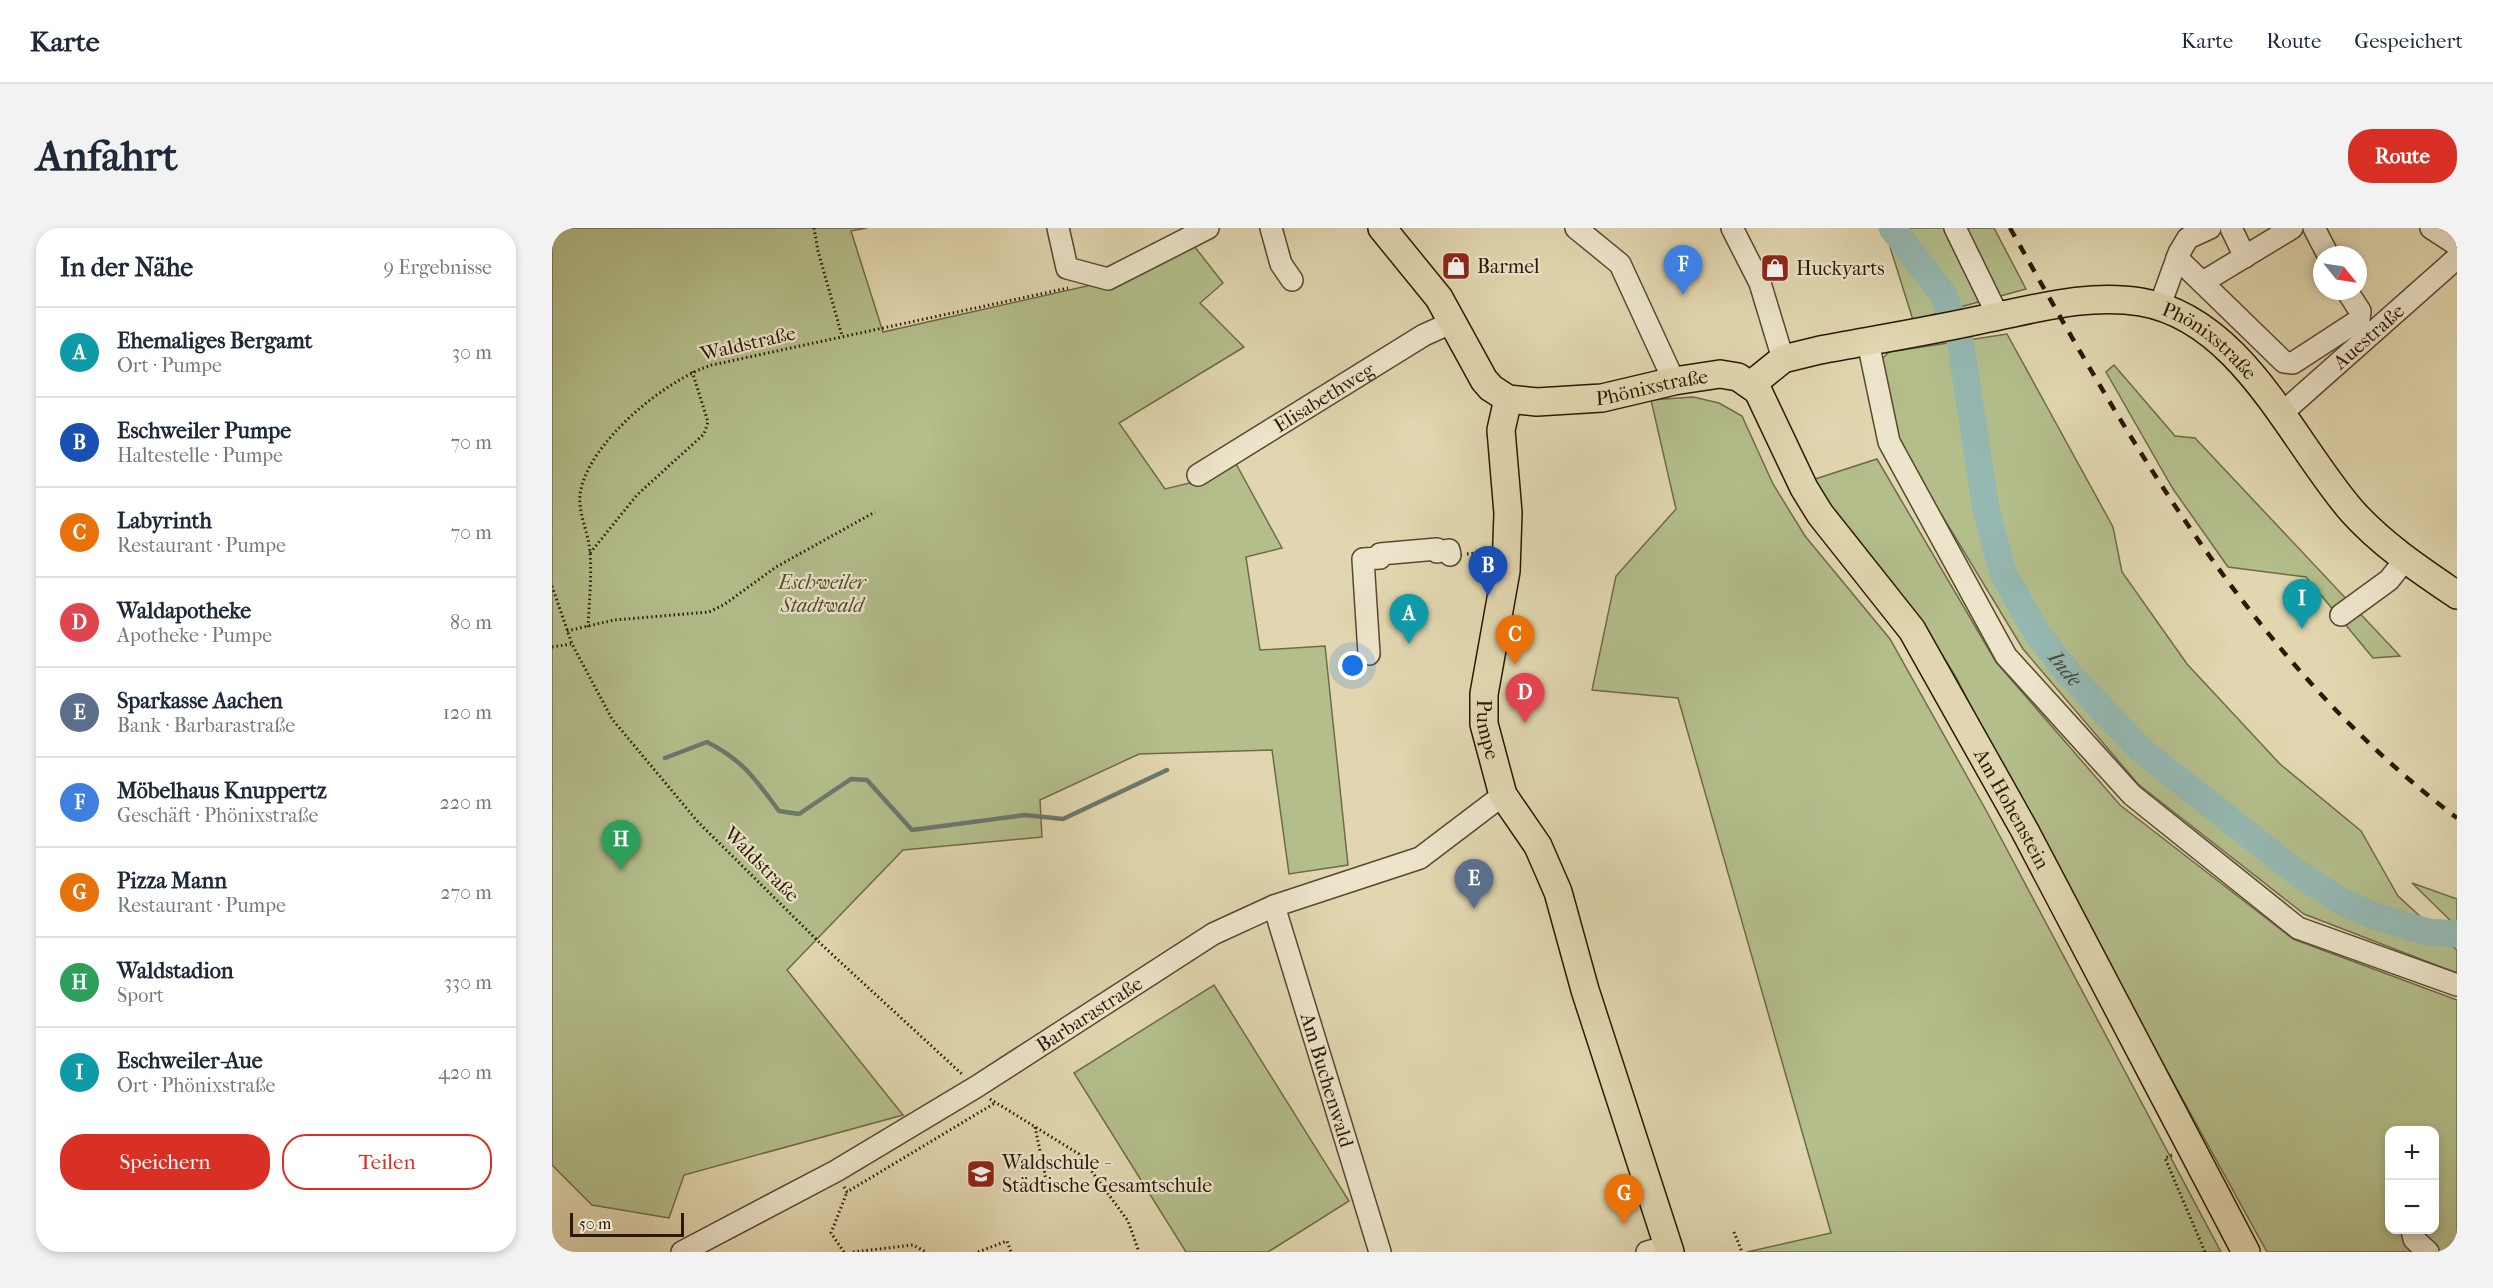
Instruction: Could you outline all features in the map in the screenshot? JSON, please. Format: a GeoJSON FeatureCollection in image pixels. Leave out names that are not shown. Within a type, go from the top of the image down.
{"type":"FeatureCollection","features":[{"type":"Feature","properties":{"kind":"main road"},"geometry":{"type":"LineString","coordinates":[[1382,228],[1439,298],[1484,380],[1491,388],[1508,399]]}},
{"type":"Feature","properties":{"kind":"main road","name":"Phönixstraße"},"geometry":{"type":"LineString","coordinates":[[1508,399],[1537,402],[1591,399],[1674,381],[1720,374],[1738,377],[1752,384],[1784,359],[1903,333],[2077,301],[2141,302],[2209,332],[2245,366],[2281,414],[2313,463],[2353,512],[2405,560],[2457,595]]}},
{"type":"Feature","properties":{"kind":"main road","name":"Am Hohenstein"},"geometry":{"type":"LineString","coordinates":[[1752,384],[1766,404],[1803,488],[1820,514],[1912,630],[2025,831],[2246,1252]]}},
{"type":"Feature","properties":{"kind":"main road","name":"Pumpe"},"geometry":{"type":"LineString","coordinates":[[1508,399],[1501,430],[1508,513],[1506,571],[1484,694],[1484,724],[1503,795],[1538,846],[1558,892],[1662,1250]]}},
{"type":"Feature","properties":{"kind":"street"},"geometry":{"type":"LineString","coordinates":[[1058,228],[1067,267],[1108,279],[1208,228]]}},
{"type":"Feature","properties":{"kind":"street"},"geometry":{"type":"LineString","coordinates":[[1271,228],[1281,264],[1292,280]]}},
{"type":"Feature","properties":{"kind":"street"},"geometry":{"type":"LineString","coordinates":[[1576,228],[1620,264],[1674,381]]}},
{"type":"Feature","properties":{"kind":"street"},"geometry":{"type":"LineString","coordinates":[[1732,228],[1760,283],[1784,359]]}},
{"type":"Feature","properties":{"kind":"street"},"geometry":{"type":"LineString","coordinates":[[1955,228],[1990,318]]}},
{"type":"Feature","properties":{"kind":"street"},"geometry":{"type":"LineString","coordinates":[[2158,308],[2177,258],[2188,238],[2210,228]]}},
{"type":"Feature","properties":{"kind":"street"},"geometry":{"type":"LineString","coordinates":[[2230,228],[2245,257]]}},
{"type":"Feature","properties":{"kind":"street"},"geometry":{"type":"LineString","coordinates":[[2203,282],[2292,228]]}},
{"type":"Feature","properties":{"kind":"street"},"geometry":{"type":"LineString","coordinates":[[2314,228],[2323,246]]}},
{"type":"Feature","properties":{"kind":"street"},"geometry":{"type":"LineString","coordinates":[[2431,228],[2457,245]]}},
{"type":"Feature","properties":{"kind":"street"},"geometry":{"type":"LineString","coordinates":[[2177,258],[2284,362],[2293,363],[2359,320],[2360,311],[2353,300]]}},
{"type":"Feature","properties":{"kind":"street","name":"Auestraße"},"geometry":{"type":"LineString","coordinates":[[2281,414],[2457,258]]}},
{"type":"Feature","properties":{"kind":"street","name":"Elisabethweg"},"geometry":{"type":"LineString","coordinates":[[1198,475],[1424,335],[1453,322]]}},
{"type":"Feature","properties":{"kind":"street"},"geometry":{"type":"LineString","coordinates":[[1868,342],[1889,442],[2006,656],[2132,795],[2298,928],[2457,985]]}},
{"type":"Feature","properties":{"kind":"street"},"geometry":{"type":"LineString","coordinates":[[1369,654],[1363,559],[1380,558],[1380,554],[1437,549],[1437,552],[1449,550],[1450,555]]}},
{"type":"Feature","properties":{"kind":"street"},"geometry":{"type":"LineString","coordinates":[[2341,615],[2389,580],[2405,560]]}},
{"type":"Feature","properties":{"kind":"street","name":"Barbarastraße"},"geometry":{"type":"LineString","coordinates":[[682,1252],[836,1171],[976,1087],[1213,934],[1274,906],[1420,858],[1503,795]]}},
{"type":"Feature","properties":{"kind":"street","name":"Am Buchenwald"},"geometry":{"type":"LineString","coordinates":[[1274,906],[1380,1252]]}},
{"type":"Feature","properties":{"kind":"street"},"geometry":{"type":"LineString","coordinates":[[2413,1234],[2414,1239],[2428,1252]]}},
{"type":"Feature","properties":{"kind":"path"},"geometry":{"type":"LineString","coordinates":[[814,228],[818,251],[842,336]]}},
{"type":"Feature","properties":{"kind":"path","name":"Waldstraße"},"geometry":{"type":"LineString","coordinates":[[588,627],[590,553],[579,498],[582,480],[612,436],[667,385],[692,371],[1075,286]]}},
{"type":"Feature","properties":{"kind":"path"},"geometry":{"type":"LineString","coordinates":[[590,553],[637,495],[704,434],[708,422],[692,371]]}},
{"type":"Feature","properties":{"kind":"path"},"geometry":{"type":"LineString","coordinates":[[567,631],[614,620],[709,612],[725,604],[776,567],[875,512]]}},
{"type":"Feature","properties":{"kind":"path"},"geometry":{"type":"LineString","coordinates":[[1450,555],[1483,552],[1481,559],[1487,559],[1506,571]]}},
{"type":"Feature","properties":{"kind":"path","name":"Waldstraße"},"geometry":{"type":"LineString","coordinates":[[552,586],[572,644],[612,719],[698,822],[823,946],[976,1087],[995,1103],[1079,1154],[1128,1221],[1139,1252]]}},
{"type":"Feature","properties":{"kind":"path"},"geometry":{"type":"LineString","coordinates":[[552,647],[572,644]]}},
{"type":"Feature","properties":{"kind":"path"},"geometry":{"type":"LineString","coordinates":[[844,1252],[831,1233],[847,1192],[995,1103]]}},
{"type":"Feature","properties":{"kind":"path"},"geometry":{"type":"LineString","coordinates":[[1035,1127],[1048,1189]]}},
{"type":"Feature","properties":{"kind":"path"},"geometry":{"type":"LineString","coordinates":[[2189,1145],[2165,1158],[2205,1252]]}},
{"type":"Feature","properties":{"kind":"path"},"geometry":{"type":"LineString","coordinates":[[836,1171],[847,1192]]}},
{"type":"Feature","properties":{"kind":"path"},"geometry":{"type":"LineString","coordinates":[[1734,1232],[1742,1252]]}},
{"type":"Feature","properties":{"kind":"path"},"geometry":{"type":"LineString","coordinates":[[978,1252],[1007,1241],[1011,1252]]}},
{"type":"Feature","properties":{"kind":"path"},"geometry":{"type":"LineString","coordinates":[[853,1252],[913,1245],[926,1252]]}},
{"type":"Feature","properties":{"kind":"green space","name":"Eschweiler Stadtwald"},"geometry":{"type":"Polygon","coordinates":[[[552,228],[867,228],[851,231],[883,332],[1109,281],[1191,242],[1223,283],[1200,303],[1244,347],[1119,423],[1165,489],[1206,479],[1235,462],[1282,548],[1246,557],[1260,650],[1325,646],[1348,865],[1289,874],[1272,750],[1139,754],[1040,800],[1042,837],[903,850],[787,970],[903,1115],[684,1175],[669,1218],[592,1205],[552,1165],[552,228]]]}},
{"type":"Feature","properties":{"kind":"green space"},"geometry":{"type":"Polygon","coordinates":[[[1884,228],[1994,228],[2026,289],[1913,320],[1884,228]]]}},
{"type":"Feature","properties":{"kind":"green space"},"geometry":{"type":"Polygon","coordinates":[[[2007,334],[2113,527],[2122,572],[2187,664],[2280,764],[2361,831],[2398,896],[2457,950],[2457,973],[2304,914],[2138,784],[2023,649],[1897,441],[1880,361],[1889,352],[2007,334]]]}},
{"type":"Feature","properties":{"kind":"green space"},"geometry":{"type":"Polygon","coordinates":[[[2114,365],[2175,436],[2195,438],[2400,656],[2373,658],[2306,577],[2228,567],[2173,489],[2106,372],[2114,365]]]}},
{"type":"Feature","properties":{"kind":"green space"},"geometry":{"type":"Polygon","coordinates":[[[1693,397],[1719,403],[1742,416],[1773,484],[1805,536],[1890,639],[1987,812],[2221,1252],[1747,1252],[1831,1233],[1678,698],[1592,690],[1616,576],[1676,509],[1651,400],[1693,397]]]}},
{"type":"Feature","properties":{"kind":"green space"},"geometry":{"type":"Polygon","coordinates":[[[1877,459],[1996,662],[2120,805],[2293,939],[2457,1000],[2457,1252],[2267,1252],[2037,835],[1956,677],[1921,620],[1853,533],[1830,510],[1812,480],[1877,459]]]}},
{"type":"Feature","properties":{"kind":"green space"},"geometry":{"type":"Polygon","coordinates":[[[2412,883],[2457,899],[2457,927],[2412,883]]]}},
{"type":"Feature","properties":{"kind":"green space"},"geometry":{"type":"Polygon","coordinates":[[[1214,985],[1349,1201],[1268,1252],[1186,1252],[1074,1073],[1214,985]]]}},
{"type":"Feature","properties":{"kind":"waterway","name":"Inde"},"geometry":{"type":"LineString","coordinates":[[1892,228],[1943,294],[1959,334],[1986,509],[2003,573],[2037,633],[2069,674],[2141,750],[2296,872],[2342,902],[2377,917],[2428,932],[2457,934]]}},
{"type":"Feature","properties":{"kind":"waterway"},"geometry":{"type":"LineString","coordinates":[[665,758],[707,742],[740,764],[756,780],[779,811],[799,814],[851,779],[867,780],[912,830],[1025,815],[1063,819],[1167,770]]}},
{"type":"Feature","properties":{"kind":"railway"},"geometry":{"type":"LineString","coordinates":[[2010,228],[2152,470],[2203,547],[2259,621],[2319,692],[2385,758],[2457,818]]}},
{"type":"Feature","properties":{"kind":"place","name":"Barmel"},"geometry":{"type":"Point","coordinates":[1456,266]}},
{"type":"Feature","properties":{"kind":"place","name":"Huckyarts"},"geometry":{"type":"Point","coordinates":[1775,268]}},
{"type":"Feature","properties":{"kind":"place","name":"Möbelhaus Knuppertz"},"geometry":{"type":"Point","coordinates":[1683,295]}},
{"type":"Feature","properties":{"kind":"place","name":"Eschweiler Pumpe"},"geometry":{"type":"Point","coordinates":[1488,596]}},
{"type":"Feature","properties":{"kind":"place","name":"Eschweiler-Aue"},"geometry":{"type":"Point","coordinates":[2302,629]}},
{"type":"Feature","properties":{"kind":"place","name":"Ehemaliges Bergamt"},"geometry":{"type":"Point","coordinates":[1409,644]}},
{"type":"Feature","properties":{"kind":"place","name":"Labyrinth"},"geometry":{"type":"Point","coordinates":[1515,665]}},
{"type":"Feature","properties":{"kind":"place","name":"Waldapotheke"},"geometry":{"type":"Point","coordinates":[1525,723]}},
{"type":"Feature","properties":{"kind":"place","name":"Waldstadion"},"geometry":{"type":"Point","coordinates":[621,870]}},
{"type":"Feature","properties":{"kind":"place","name":"Sparkasse Aachen"},"geometry":{"type":"Point","coordinates":[1474,909]}},
{"type":"Feature","properties":{"kind":"place","name":"Waldschule - Städtische Gesamtschule"},"geometry":{"type":"Point","coordinates":[981,1174]}},
{"type":"Feature","properties":{"kind":"place","name":"Pizza Mann"},"geometry":{"type":"Point","coordinates":[1624,1224]}}]}
